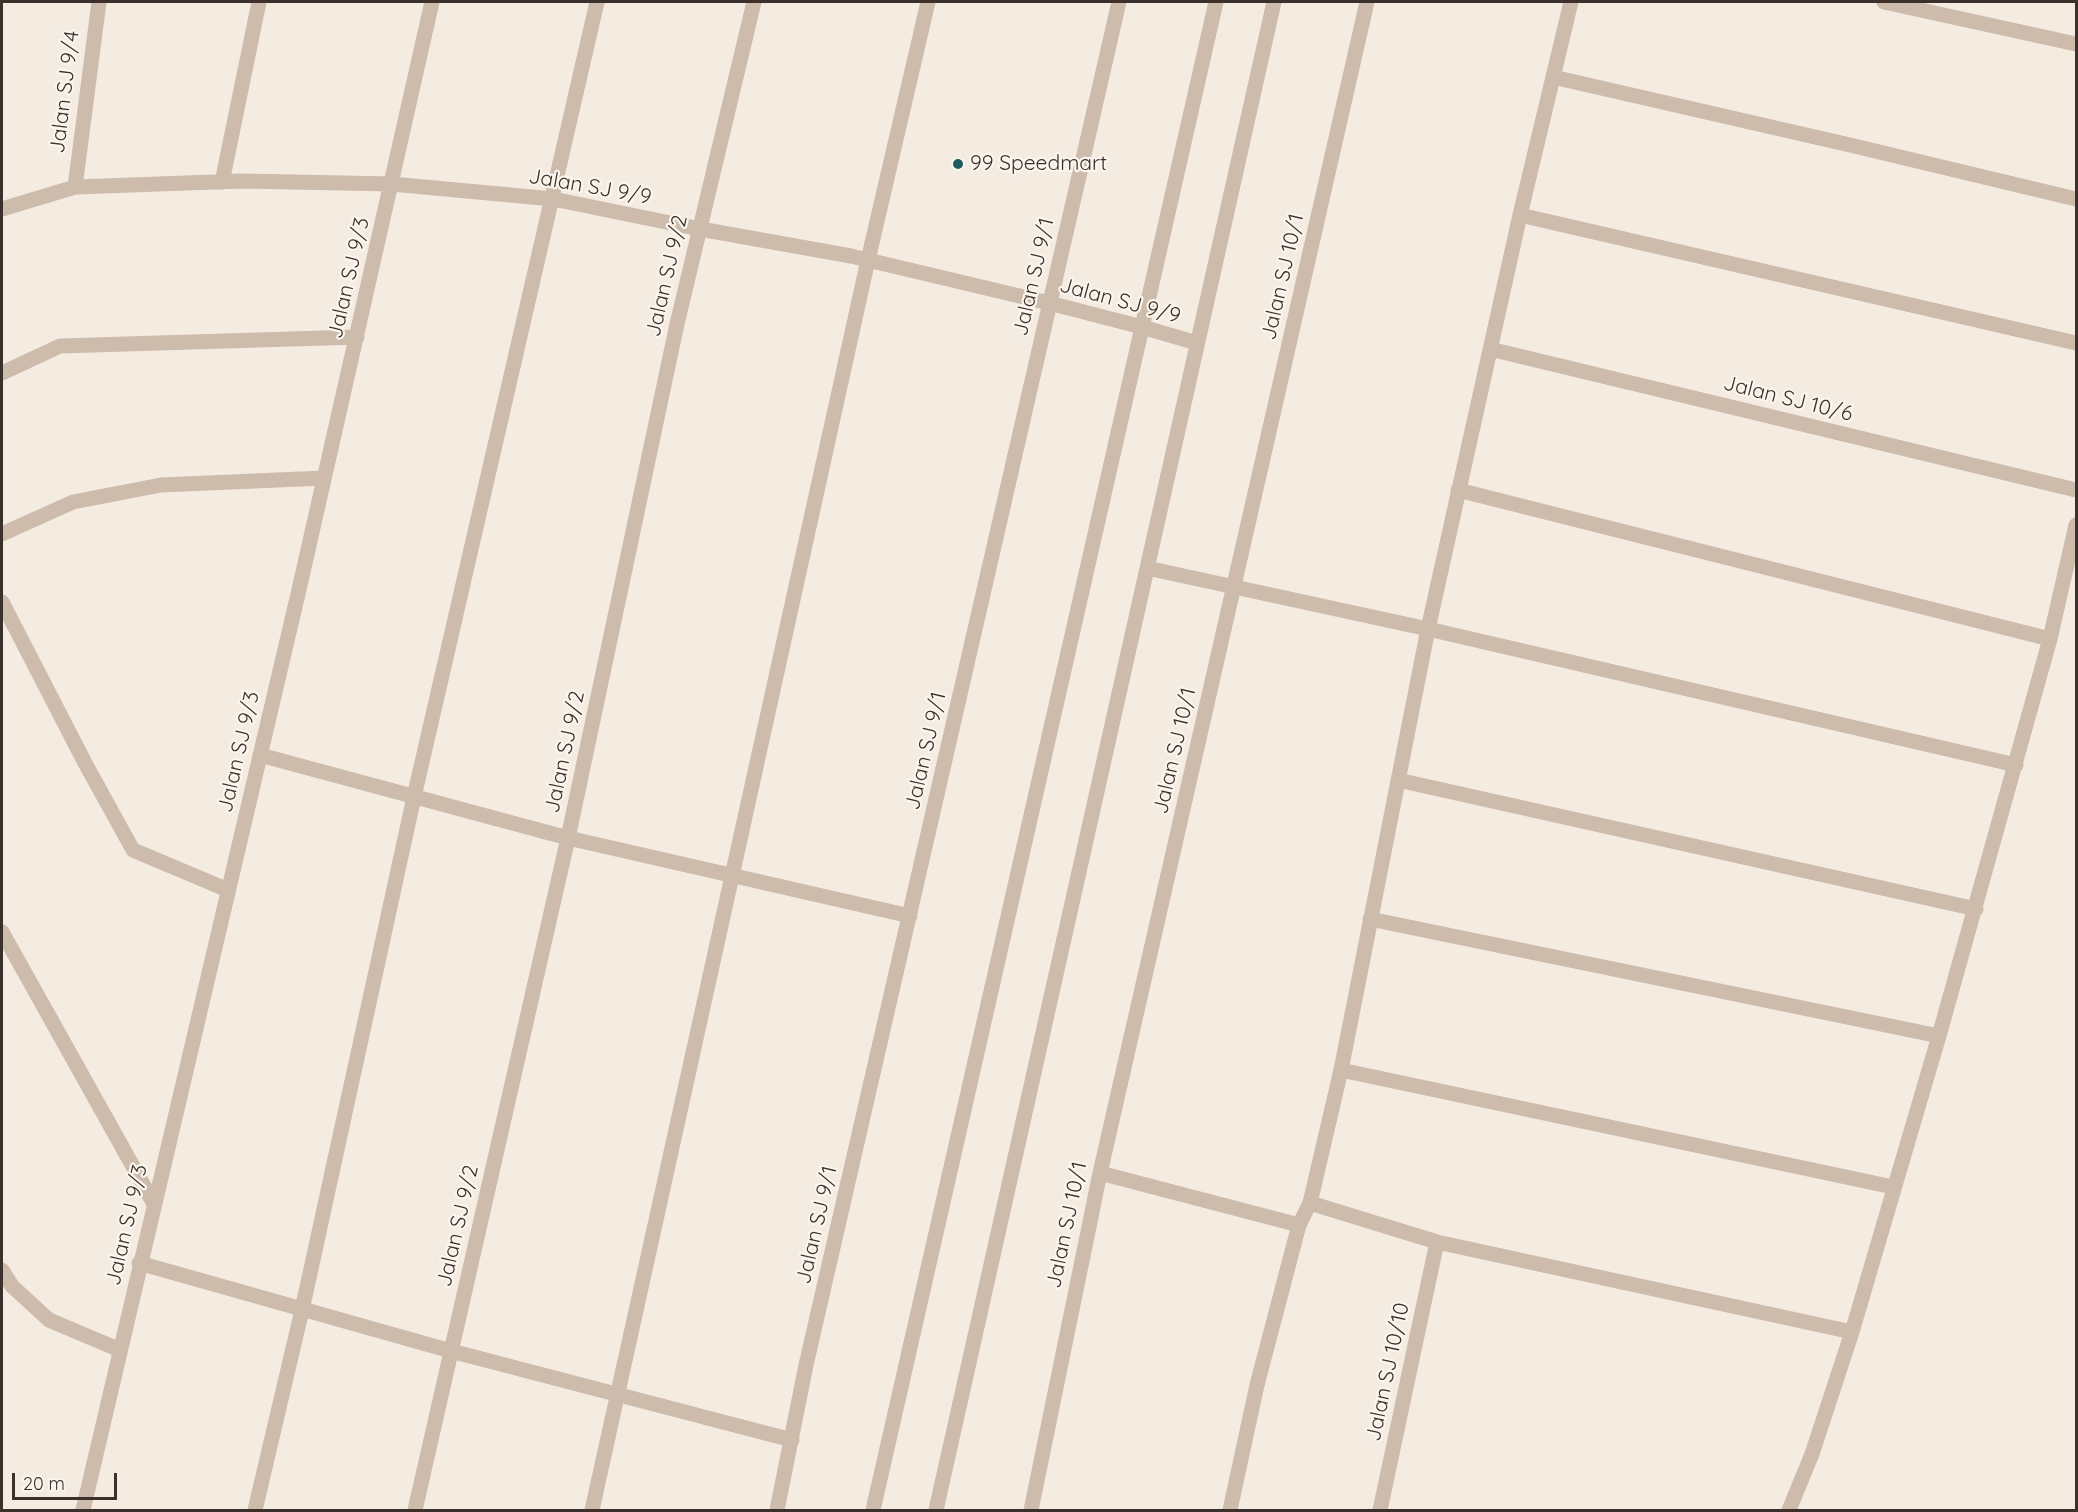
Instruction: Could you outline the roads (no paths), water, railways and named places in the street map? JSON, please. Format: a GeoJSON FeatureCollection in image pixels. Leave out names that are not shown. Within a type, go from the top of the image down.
{"type":"FeatureCollection","features":[{"type":"Feature","properties":{"kind":"street","name":"Jalan SJ 9/4"},"geometry":{"type":"LineString","coordinates":[[75,187],[99,2]]}},
{"type":"Feature","properties":{"kind":"street"},"geometry":{"type":"LineString","coordinates":[[222,182],[259,2]]}},
{"type":"Feature","properties":{"kind":"street","name":"Jalan SJ 9/3"},"geometry":{"type":"LineString","coordinates":[[83,1510],[357,337],[432,2]]}},
{"type":"Feature","properties":{"kind":"street"},"geometry":{"type":"LineString","coordinates":[[255,1510],[302,1310],[414,796],[597,2]]}},
{"type":"Feature","properties":{"kind":"street","name":"Jalan SJ 9/2"},"geometry":{"type":"LineString","coordinates":[[416,1510],[568,838],[675,336],[754,2]]}},
{"type":"Feature","properties":{"kind":"street"},"geometry":{"type":"LineString","coordinates":[[592,1510],[868,261],[928,2]]}},
{"type":"Feature","properties":{"kind":"street","name":"Jalan SJ 9/1"},"geometry":{"type":"LineString","coordinates":[[777,1510],[806,1365],[1119,2]]}},
{"type":"Feature","properties":{"kind":"street"},"geometry":{"type":"LineString","coordinates":[[873,1510],[1216,2]]}},
{"type":"Feature","properties":{"kind":"street"},"geometry":{"type":"LineString","coordinates":[[936,1510],[1274,2]]}},
{"type":"Feature","properties":{"kind":"street","name":"Jalan SJ 10/1"},"geometry":{"type":"LineString","coordinates":[[1031,1510],[1100,1173],[1367,2]]}},
{"type":"Feature","properties":{"kind":"street"},"geometry":{"type":"LineString","coordinates":[[1230,1510],[1257,1384],[1299,1225],[1310,1203],[1341,1070],[1428,629],[1490,349],[1571,2]]}},
{"type":"Feature","properties":{"kind":"street"},"geometry":{"type":"LineString","coordinates":[[1884,2],[2076,44]]}},
{"type":"Feature","properties":{"kind":"street"},"geometry":{"type":"LineString","coordinates":[[1553,77],[2076,199]]}},
{"type":"Feature","properties":{"kind":"street","name":"Jalan SJ 9/9"},"geometry":{"type":"LineString","coordinates":[[2,209],[75,187],[222,182],[392,184],[553,199],[700,230],[868,261],[1049,303],[1197,343]]}},
{"type":"Feature","properties":{"kind":"street"},"geometry":{"type":"LineString","coordinates":[[1521,214],[2076,343]]}},
{"type":"Feature","properties":{"kind":"street"},"geometry":{"type":"LineString","coordinates":[[2,373],[60,346],[357,337]]}},
{"type":"Feature","properties":{"kind":"street","name":"Jalan SJ 10/6"},"geometry":{"type":"LineString","coordinates":[[1490,349],[2076,490]]}},
{"type":"Feature","properties":{"kind":"street"},"geometry":{"type":"LineString","coordinates":[[2,534],[74,502],[161,485],[324,478]]}},
{"type":"Feature","properties":{"kind":"street"},"geometry":{"type":"LineString","coordinates":[[1458,490],[2050,639]]}},
{"type":"Feature","properties":{"kind":"street"},"geometry":{"type":"LineString","coordinates":[[1789,1510],[1812,1454],[1852,1332],[1939,1036],[2050,639],[2076,525]]}},
{"type":"Feature","properties":{"kind":"street"},"geometry":{"type":"LineString","coordinates":[[1147,568],[1428,629],[2016,765]]}},
{"type":"Feature","properties":{"kind":"street"},"geometry":{"type":"LineString","coordinates":[[2,602],[85,763],[133,850],[228,890]]}},
{"type":"Feature","properties":{"kind":"street"},"geometry":{"type":"LineString","coordinates":[[260,754],[568,838],[910,916]]}},
{"type":"Feature","properties":{"kind":"street"},"geometry":{"type":"LineString","coordinates":[[1398,780],[1976,909]]}},
{"type":"Feature","properties":{"kind":"street"},"geometry":{"type":"LineString","coordinates":[[1370,919],[1939,1036]]}},
{"type":"Feature","properties":{"kind":"street"},"geometry":{"type":"LineString","coordinates":[[2,932],[154,1204]]}},
{"type":"Feature","properties":{"kind":"street"},"geometry":{"type":"LineString","coordinates":[[1341,1070],[1893,1187]]}},
{"type":"Feature","properties":{"kind":"street"},"geometry":{"type":"LineString","coordinates":[[1100,1173],[1299,1225]]}},
{"type":"Feature","properties":{"kind":"street"},"geometry":{"type":"LineString","coordinates":[[1310,1203],[1437,1242],[1852,1332]]}},
{"type":"Feature","properties":{"kind":"street","name":"Jalan SJ 10/10"},"geometry":{"type":"LineString","coordinates":[[1380,1510],[1437,1242]]}},
{"type":"Feature","properties":{"kind":"street"},"geometry":{"type":"LineString","coordinates":[[139,1263],[451,1351],[792,1440]]}},
{"type":"Feature","properties":{"kind":"street"},"geometry":{"type":"LineString","coordinates":[[2,1270],[12,1286],[49,1320],[120,1350]]}},
{"type":"Feature","properties":{"kind":"place","name":"99 Speedmart"},"geometry":{"type":"Point","coordinates":[958,164]}}]}
